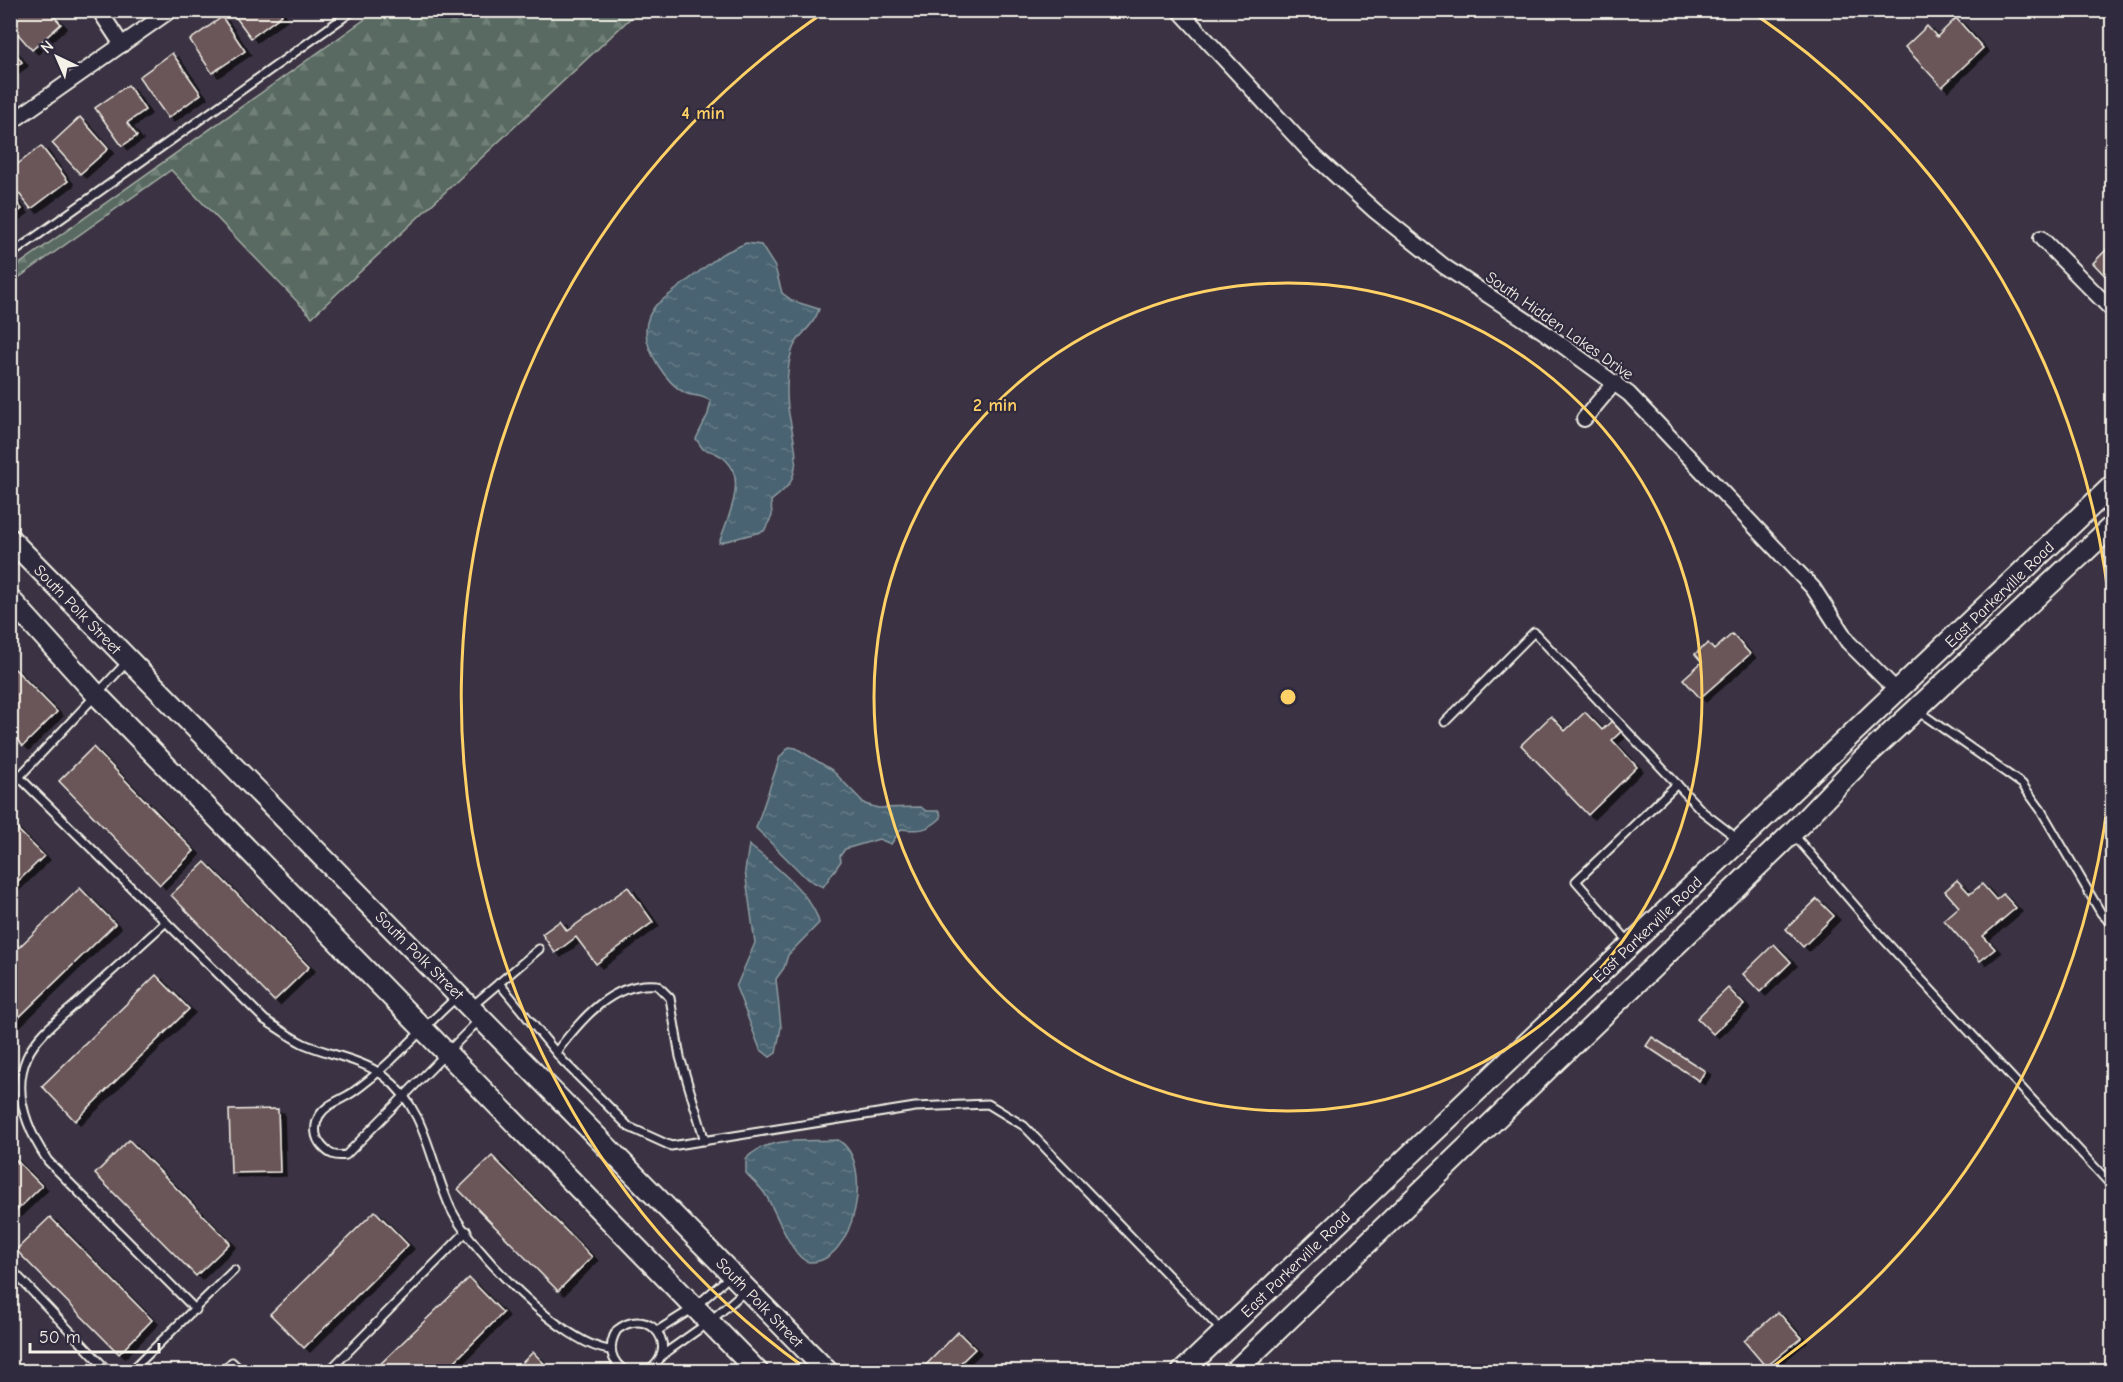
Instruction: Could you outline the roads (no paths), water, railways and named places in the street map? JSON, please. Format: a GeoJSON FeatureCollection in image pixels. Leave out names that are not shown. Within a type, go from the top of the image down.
{"type":"FeatureCollection","features":[{"type":"Feature","properties":{"kind":"main road","name":"East Parkerville Road"},"geometry":{"type":"LineString","coordinates":[[1182,1371],[2112,486]]}},
{"type":"Feature","properties":{"kind":"main road","name":"East Parkerville Road"},"geometry":{"type":"LineString","coordinates":[[1234,1371],[1792,833],[1862,760],[2112,526]]}},
{"type":"Feature","properties":{"kind":"main road","name":"South Polk Street"},"geometry":{"type":"LineString","coordinates":[[10,539],[828,1371]]}},
{"type":"Feature","properties":{"kind":"main road"},"geometry":{"type":"LineString","coordinates":[[10,599],[96,694],[758,1371]]}},
{"type":"Feature","properties":{"kind":"main road"},"geometry":{"type":"LineString","coordinates":[[1897,692],[1916,710]]}},
{"type":"Feature","properties":{"kind":"main road"},"geometry":{"type":"LineString","coordinates":[[1740,840],[1762,862]]}},
{"type":"Feature","properties":{"kind":"main road"},"geometry":{"type":"LineString","coordinates":[[1474,1093],[1496,1118]]}},
{"type":"Feature","properties":{"kind":"street"},"geometry":{"type":"LineString","coordinates":[[99,10],[122,45]]}},
{"type":"Feature","properties":{"kind":"street"},"geometry":{"type":"LineString","coordinates":[[10,123],[171,10]]}},
{"type":"Feature","properties":{"kind":"street","name":"South Hidden Lakes Drive"},"geometry":{"type":"LineString","coordinates":[[1179,10],[1310,152],[1375,211],[1445,267],[1614,382],[1646,410],[1813,588],[1848,642],[1897,692]]}},
{"type":"Feature","properties":{"kind":"street"},"geometry":{"type":"LineString","coordinates":[[2041,238],[2112,310]]}},
{"type":"Feature","properties":{"kind":"street"},"geometry":{"type":"LineString","coordinates":[[1584,419],[1614,382]]}},
{"type":"Feature","properties":{"kind":"lane"},"geometry":{"type":"LineString","coordinates":[[10,255],[354,10]]}},
{"type":"Feature","properties":{"kind":"lane"},"geometry":{"type":"LineString","coordinates":[[1445,722],[1534,632],[1703,812],[1740,840]]}},
{"type":"Feature","properties":{"kind":"lane"},"geometry":{"type":"LineString","coordinates":[[19,777],[129,660]]}},
{"type":"Feature","properties":{"kind":"lane"},"geometry":{"type":"LineString","coordinates":[[1916,710],[2022,784],[2042,810],[2101,913],[2112,924]]}},
{"type":"Feature","properties":{"kind":"lane"},"geometry":{"type":"LineString","coordinates":[[10,768],[265,1020],[304,1044],[346,1058],[384,1076],[418,1116],[452,1210],[494,1265],[549,1319],[584,1344],[611,1350]]}},
{"type":"Feature","properties":{"kind":"lane"},"geometry":{"type":"LineString","coordinates":[[1631,944],[1576,880],[1677,784]]}},
{"type":"Feature","properties":{"kind":"lane"},"geometry":{"type":"LineString","coordinates":[[1792,833],[1880,935],[2112,1186]]}},
{"type":"Feature","properties":{"kind":"lane"},"geometry":{"type":"LineString","coordinates":[[166,922],[48,1030],[27,1057],[21,1086],[22,1105],[23,1114],[33,1139],[48,1161],[196,1310]]}},
{"type":"Feature","properties":{"kind":"lane"},"geometry":{"type":"LineString","coordinates":[[471,1006],[445,1052],[346,1155],[338,1156],[327,1152],[318,1141],[315,1129],[320,1115],[330,1105],[353,1092],[422,1028],[471,1006],[539,949]]}},
{"type":"Feature","properties":{"kind":"lane"},"geometry":{"type":"LineString","coordinates":[[500,983],[556,1052],[629,1127],[671,1146],[915,1107],[988,1104],[1024,1126],[1223,1332]]}},
{"type":"Feature","properties":{"kind":"lane"},"geometry":{"type":"LineString","coordinates":[[556,1052],[580,1022],[607,998],[642,984],[657,986],[670,999],[680,1057],[705,1141]]}},
{"type":"Feature","properties":{"kind":"lane"},"geometry":{"type":"LineString","coordinates":[[328,1371],[467,1231]]}},
{"type":"Feature","properties":{"kind":"lane"},"geometry":{"type":"LineString","coordinates":[[10,1268],[109,1371]]}},
{"type":"Feature","properties":{"kind":"lane"},"geometry":{"type":"LineString","coordinates":[[130,1371],[196,1310],[234,1270]]}},
{"type":"Feature","properties":{"kind":"lane"},"geometry":{"type":"LineString","coordinates":[[657,1331],[695,1307],[733,1274]]}},
{"type":"Feature","properties":{"kind":"lane"},"geometry":{"type":"LineString","coordinates":[[646,1371],[652,1368],[661,1356],[709,1322],[748,1289]]}},
{"type":"Feature","properties":{"kind":"lane"},"geometry":{"type":"LineString","coordinates":[[627,1371],[615,1362],[611,1350],[612,1337],[624,1324],[642,1322],[657,1331],[663,1346],[661,1356]]}},
{"type":"Feature","properties":{"kind":"lane"},"geometry":{"type":"LineString","coordinates":[[222,1371],[232,1362],[243,1371]]}},
{"type":"Feature","properties":{"kind":"water"},"geometry":{"type":"Polygon","coordinates":[[[746,243],[761,245],[775,267],[782,293],[793,301],[819,309],[813,322],[794,345],[789,364],[787,402],[796,454],[791,481],[771,501],[772,516],[764,531],[719,543],[733,501],[735,475],[730,464],[719,455],[703,449],[696,439],[708,414],[711,401],[685,393],[671,382],[653,357],[649,348],[646,327],[656,305],[722,254],[746,243]]]}},
{"type":"Feature","properties":{"kind":"water"},"geometry":{"type":"Polygon","coordinates":[[[789,747],[796,748],[832,770],[865,804],[878,808],[921,807],[926,811],[940,811],[941,818],[923,829],[901,829],[891,844],[879,839],[845,849],[840,856],[841,861],[823,887],[807,879],[756,828],[780,757],[789,747]]]}},
{"type":"Feature","properties":{"kind":"water"},"geometry":{"type":"Polygon","coordinates":[[[749,845],[800,891],[809,902],[819,923],[788,955],[784,968],[776,979],[781,1027],[776,1053],[770,1057],[760,1049],[736,987],[755,943],[745,871],[749,845]]]}},
{"type":"Feature","properties":{"kind":"water"},"geometry":{"type":"Polygon","coordinates":[[[838,1140],[850,1152],[856,1169],[855,1210],[848,1231],[838,1247],[825,1259],[809,1262],[796,1252],[765,1194],[746,1173],[746,1159],[755,1151],[777,1143],[838,1140]]]}}]}
